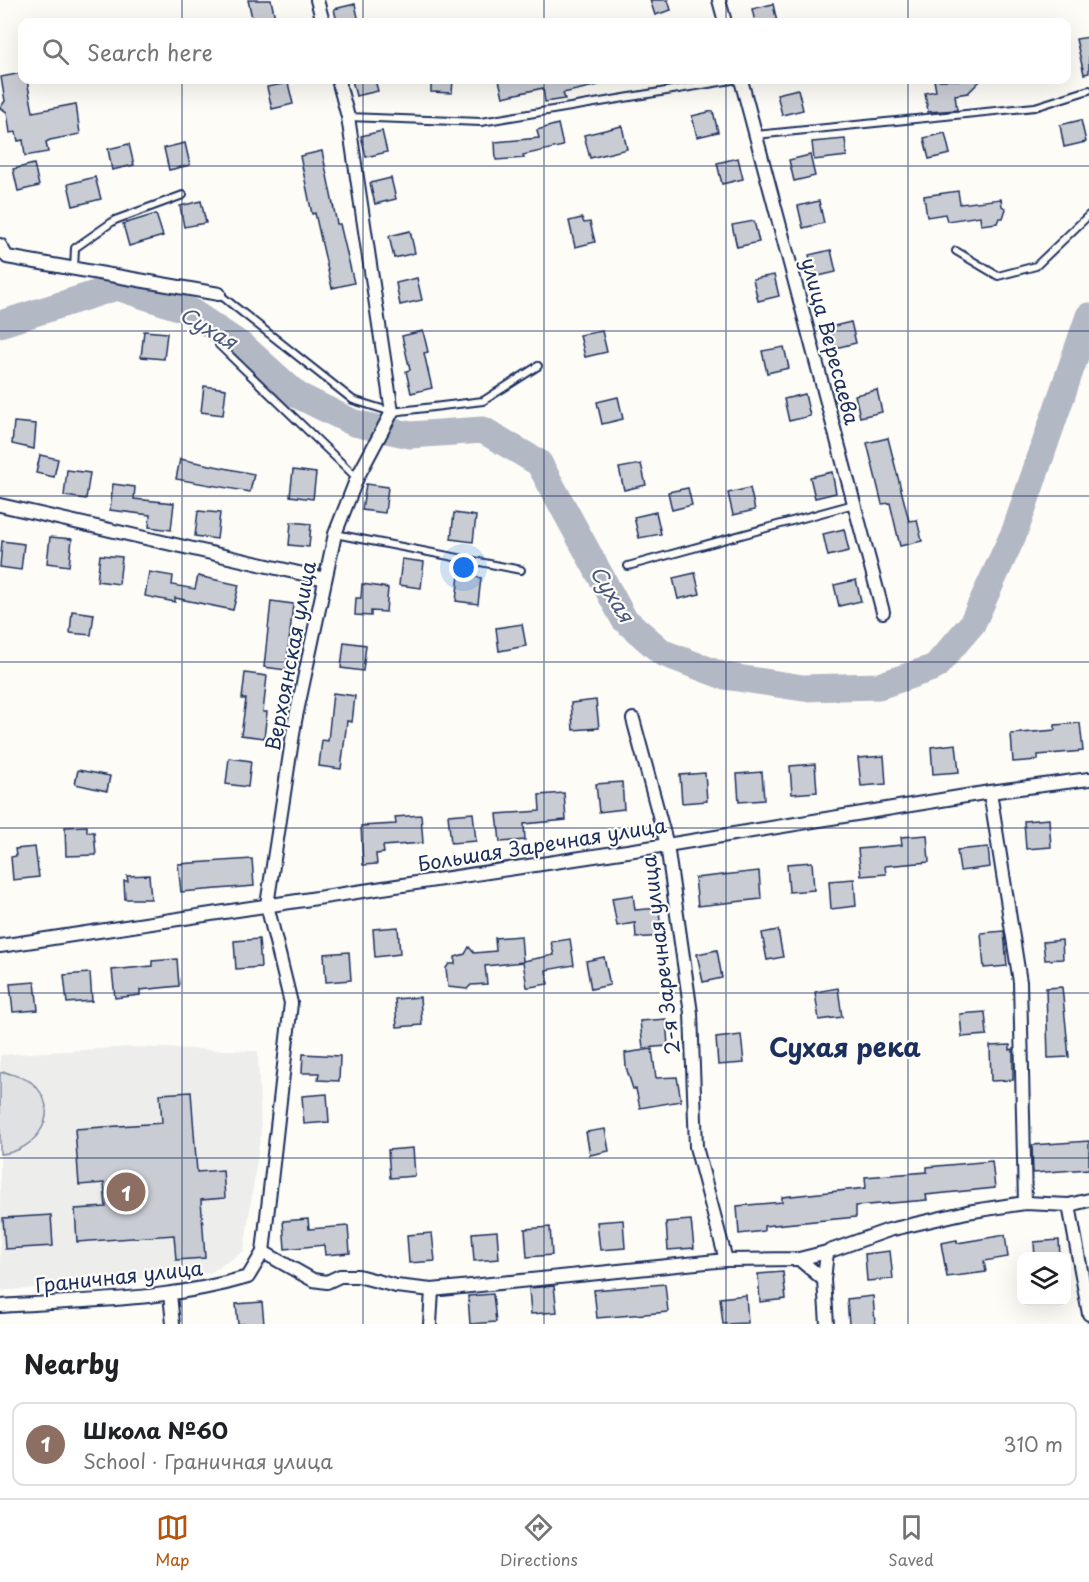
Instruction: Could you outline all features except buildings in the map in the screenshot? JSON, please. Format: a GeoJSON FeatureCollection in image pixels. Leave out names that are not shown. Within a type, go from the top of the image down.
{"type":"FeatureCollection","features":[{"type":"Feature","properties":{"kind":"street"},"geometry":{"type":"LineString","coordinates":[[316,0],[321,18]]}},
{"type":"Feature","properties":{"kind":"street"},"geometry":{"type":"LineString","coordinates":[[719,0],[724,18]]}},
{"type":"Feature","properties":{"kind":"street"},"geometry":{"type":"LineString","coordinates":[[339,84],[348,117],[392,412]]}},
{"type":"Feature","properties":{"kind":"street","name":"улица Вересаева"},"geometry":{"type":"LineString","coordinates":[[742,84],[883,612]]}},
{"type":"Feature","properties":{"kind":"street"},"geometry":{"type":"LineString","coordinates":[[0,245],[7,257],[219,294]]}},
{"type":"Feature","properties":{"kind":"street","name":"Верхоянская улица"},"geometry":{"type":"LineString","coordinates":[[263,1252],[291,1003],[267,905],[295,721],[335,534],[357,478],[367,463],[392,412]]}},
{"type":"Feature","properties":{"kind":"street"},"geometry":{"type":"LineString","coordinates":[[0,505],[325,579]]}},
{"type":"Feature","properties":{"kind":"street","name":"2-я Заречная улица"},"geometry":{"type":"LineString","coordinates":[[633,719],[667,845],[691,1013],[696,1147],[726,1260]]}},
{"type":"Feature","properties":{"kind":"street","name":"Большая Заречная улица"},"geometry":{"type":"LineString","coordinates":[[0,946],[667,845],[990,792],[1089,779]]}},
{"type":"Feature","properties":{"kind":"street"},"geometry":{"type":"LineString","coordinates":[[990,792],[1020,982],[1025,1203]]}},
{"type":"Feature","properties":{"kind":"street"},"geometry":{"type":"LineString","coordinates":[[263,1252],[313,1280],[327,1282],[340,1276],[358,1276],[396,1286],[432,1290],[726,1260],[799,1258],[827,1252],[889,1230],[967,1212],[1025,1203],[1069,1205],[1089,1200]]}},
{"type":"Feature","properties":{"kind":"street"},"geometry":{"type":"LineString","coordinates":[[1069,1205],[1089,1314]]}},
{"type":"Feature","properties":{"kind":"street","name":"Граничная улица"},"geometry":{"type":"LineString","coordinates":[[0,1306],[170,1294],[218,1286],[248,1276],[263,1252]]}},
{"type":"Feature","properties":{"kind":"street"},"geometry":{"type":"LineString","coordinates":[[827,1252],[824,1280],[827,1324]]}},
{"type":"Feature","properties":{"kind":"street"},"geometry":{"type":"LineString","coordinates":[[799,1258],[824,1280]]}},
{"type":"Feature","properties":{"kind":"street"},"geometry":{"type":"LineString","coordinates":[[430,1324],[432,1290]]}},
{"type":"Feature","properties":{"kind":"street"},"geometry":{"type":"LineString","coordinates":[[170,1294],[173,1324]]}},
{"type":"Feature","properties":{"kind":"lane"},"geometry":{"type":"LineString","coordinates":[[348,117],[481,122],[708,84]]}},
{"type":"Feature","properties":{"kind":"lane"},"geometry":{"type":"LineString","coordinates":[[756,135],[1035,107],[1089,90]]}},
{"type":"Feature","properties":{"kind":"lane"},"geometry":{"type":"LineString","coordinates":[[74,269],[75,248],[107,226],[183,195]]}},
{"type":"Feature","properties":{"kind":"lane"},"geometry":{"type":"LineString","coordinates":[[956,250],[998,276],[1036,267],[1089,215]]}},
{"type":"Feature","properties":{"kind":"lane"},"geometry":{"type":"LineString","coordinates":[[219,294],[353,400],[392,412],[483,401],[538,366]]}},
{"type":"Feature","properties":{"kind":"lane"},"geometry":{"type":"LineString","coordinates":[[219,345],[357,478]]}},
{"type":"Feature","properties":{"kind":"lane"},"geometry":{"type":"LineString","coordinates":[[628,566],[854,504]]}},
{"type":"Feature","properties":{"kind":"lane"},"geometry":{"type":"LineString","coordinates":[[335,534],[520,570]]}},
{"type":"Feature","properties":{"kind":"shaded area"},"geometry":{"type":"Polygon","coordinates":[[[130,1047],[258,1051],[261,1132],[244,1251],[210,1273],[0,1291],[0,1055],[130,1047]]]}},
{"type":"Feature","properties":{"kind":"shaded area"},"geometry":{"type":"Polygon","coordinates":[[[5,1072],[31,1082],[41,1093],[46,1105],[46,1117],[35,1138],[25,1146],[0,1154],[0,1073],[5,1072]]]}},
{"type":"Feature","properties":{"kind":"waterway","name":"Сухая"},"geometry":{"type":"LineString","coordinates":[[0,324],[117,287],[190,311],[245,348],[297,395],[354,423],[410,435],[483,430],[539,463],[624,619],[663,653],[724,676],[803,688],[879,686],[935,667],[972,624],[1015,531],[1089,316]]}},
{"type":"Feature","properties":{"kind":"place","name":"Школа №60"},"geometry":{"type":"Point","coordinates":[126,1192]}},
{"type":"Feature","properties":{"kind":"district","name":"Сухая река"},"geometry":{"type":"Point","coordinates":[845,1046]}}]}
